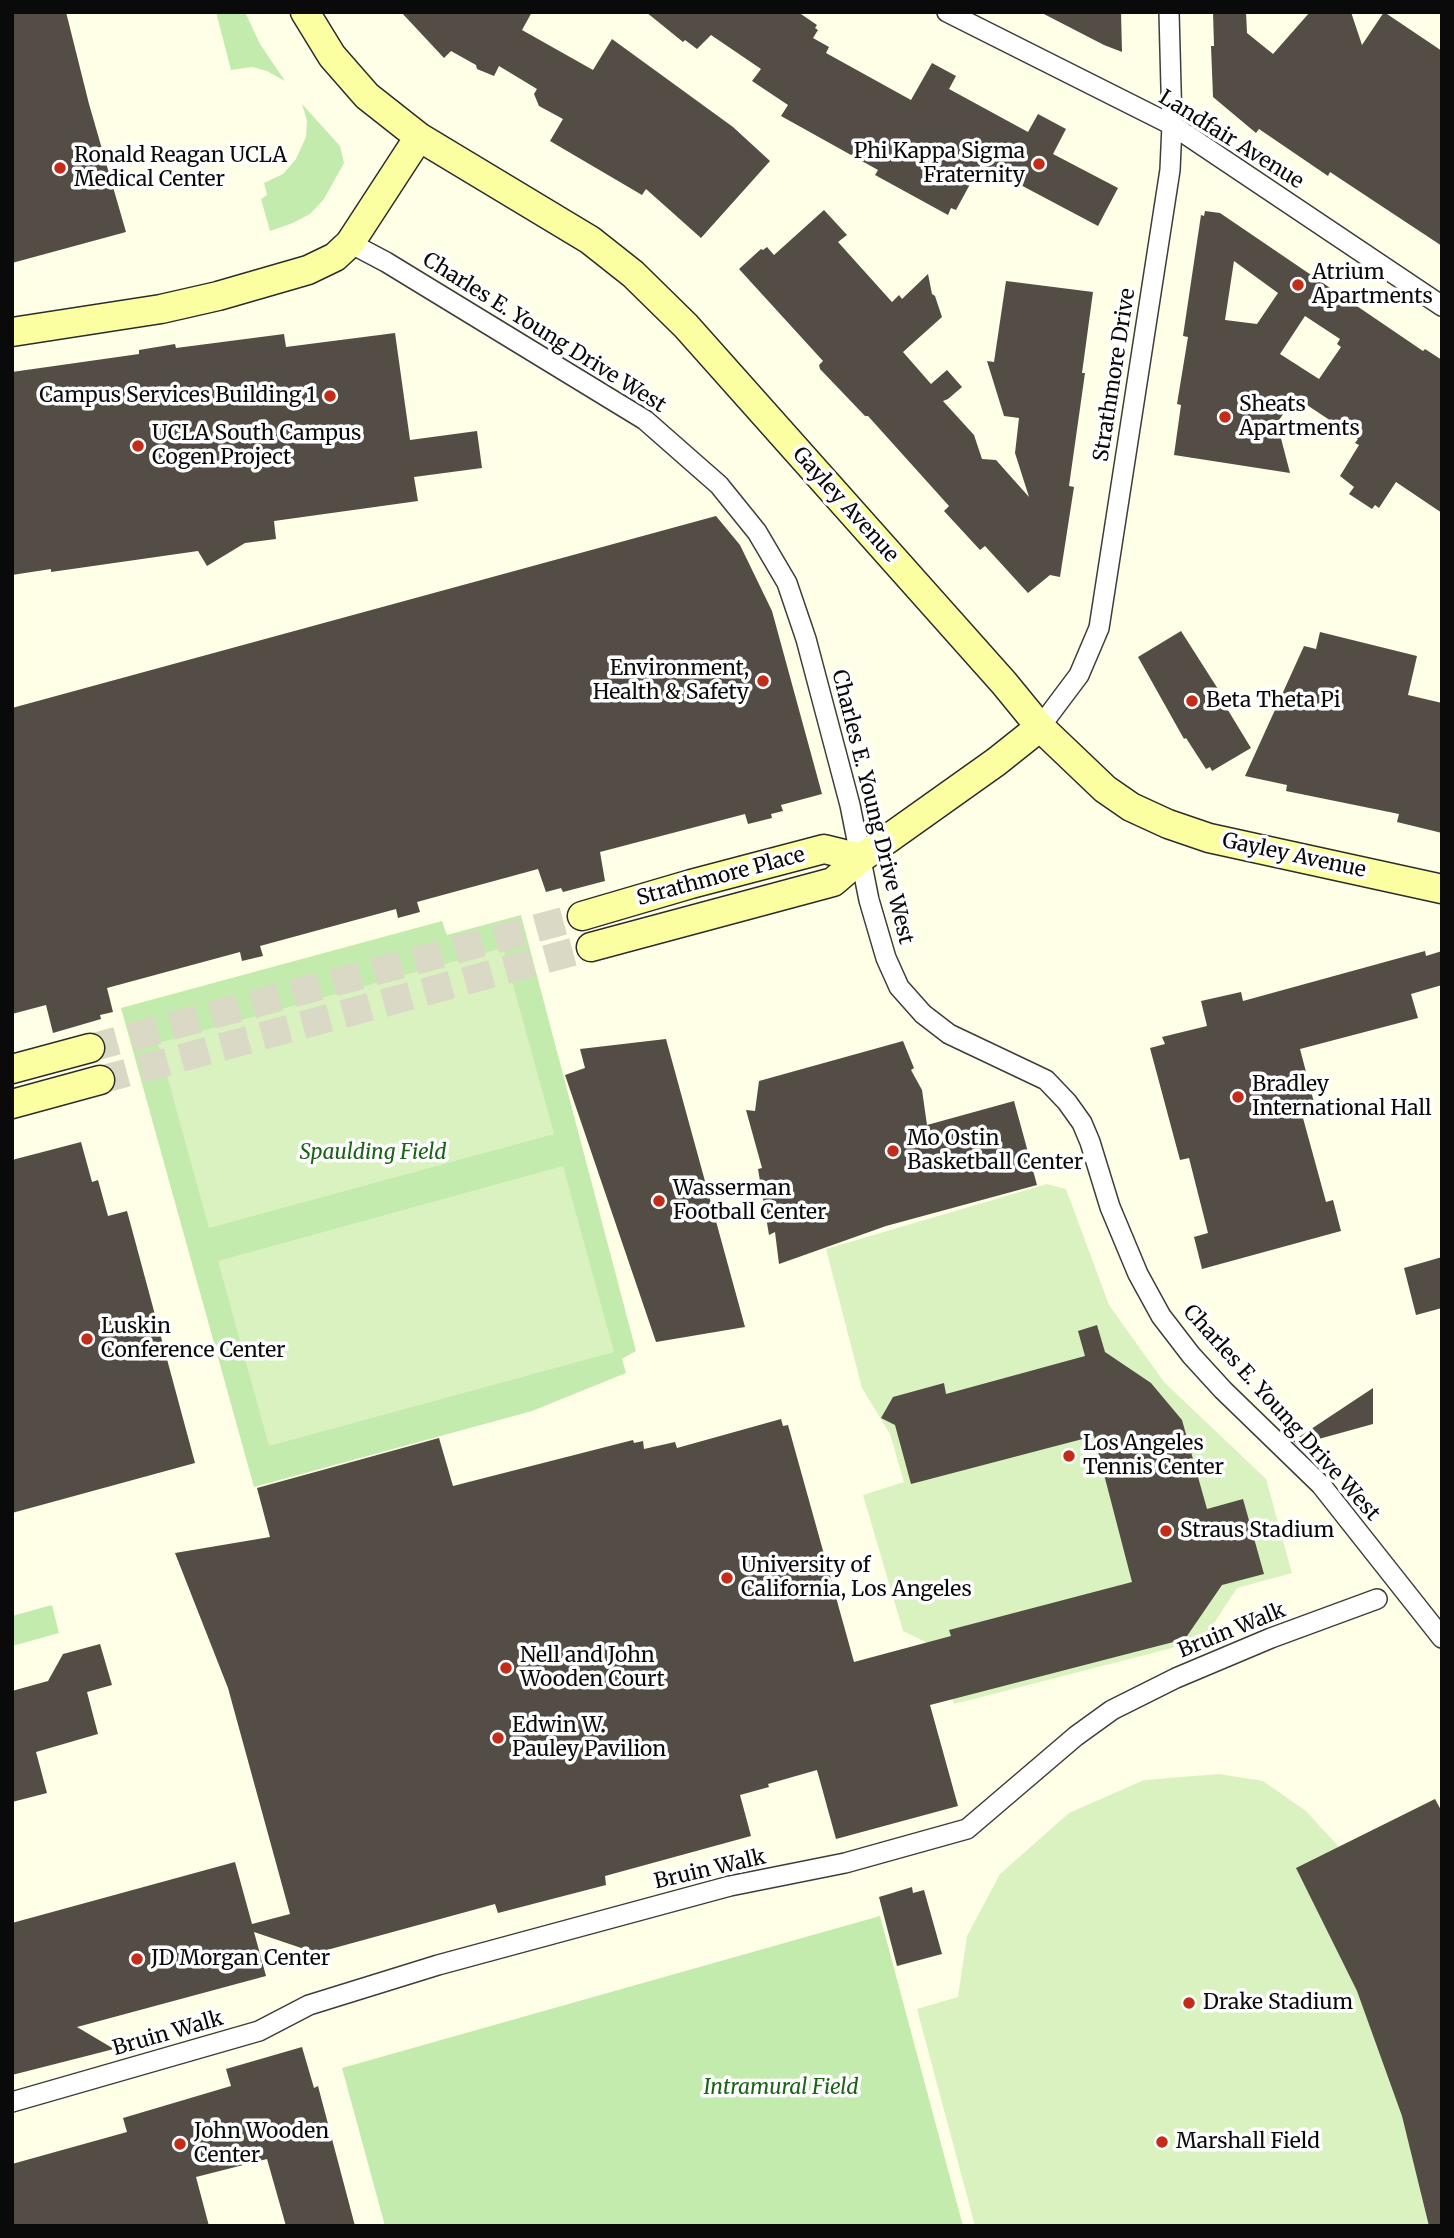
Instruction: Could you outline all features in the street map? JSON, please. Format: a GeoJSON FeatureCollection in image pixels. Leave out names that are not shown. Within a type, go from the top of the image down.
{"type":"FeatureCollection","features":[{"type":"Feature","properties":{"kind":"street","name":"Gayley Avenue"},"geometry":{"type":"LineString","coordinates":[[305,12],[332,56],[367,96],[419,136],[590,240],[633,274],[686,326],[1004,683],[1040,727],[1105,789],[1131,807],[1168,824],[1209,838],[1442,889]]}},
{"type":"Feature","properties":{"kind":"street","name":"Landfair Avenue"},"geometry":{"type":"LineString","coordinates":[[947,12],[1172,125],[1442,306]]}},
{"type":"Feature","properties":{"kind":"street","name":"Strathmore Drive"},"geometry":{"type":"LineString","coordinates":[[1040,727],[1079,675],[1098,628],[1170,170],[1172,125],[1169,12]]}},
{"type":"Feature","properties":{"kind":"street"},"geometry":{"type":"LineString","coordinates":[[12,332],[110,318],[218,296],[309,270],[335,257],[350,243],[419,136]]}},
{"type":"Feature","properties":{"kind":"street","name":"Charles E. Young Drive West"},"geometry":{"type":"LineString","coordinates":[[350,243],[386,262],[645,420],[719,485],[757,532],[786,583],[806,639],[850,805],[869,900],[886,958],[899,987],[923,1014],[949,1034],[1046,1080],[1067,1102],[1090,1142],[1110,1207],[1138,1274],[1161,1316],[1223,1390],[1321,1485],[1442,1638]]}},
{"type":"Feature","properties":{"kind":"street","name":"Strathmore Place"},"geometry":{"type":"LineString","coordinates":[[590,947],[833,882],[861,858],[974,778],[1040,727]]}},
{"type":"Feature","properties":{"kind":"street","name":"Strathmore Place"},"geometry":{"type":"LineString","coordinates":[[582,915],[824,849],[861,858]]}},
{"type":"Feature","properties":{"kind":"street"},"geometry":{"type":"LineString","coordinates":[[12,1069],[90,1048]]}},
{"type":"Feature","properties":{"kind":"street"},"geometry":{"type":"LineString","coordinates":[[12,1104],[100,1080]]}},
{"type":"Feature","properties":{"kind":"street","name":"Bruin Walk"},"geometry":{"type":"LineString","coordinates":[[12,2102],[259,2031],[309,2005],[438,1965],[730,1886],[845,1863],[967,1829],[1076,1736],[1112,1710],[1188,1673],[1271,1638],[1377,1599]]}},
{"type":"Feature","properties":{"kind":"green space"},"geometry":{"type":"Polygon","coordinates":[[[216,12],[245,12],[260,44],[285,81],[267,71],[252,67],[231,70],[216,12]]]}},
{"type":"Feature","properties":{"kind":"green space"},"geometry":{"type":"Polygon","coordinates":[[[302,104],[340,146],[344,163],[324,199],[310,214],[270,231],[261,199],[267,195],[264,183],[283,174],[296,159],[306,137],[307,121],[302,104]]]}},
{"type":"Feature","properties":{"kind":"green space","name":"Spaulding Field"},"geometry":{"type":"Polygon","coordinates":[[[521,915],[636,1351],[622,1359],[626,1373],[532,1411],[254,1487],[121,1008],[442,921],[447,935],[521,915]]]}},
{"type":"Feature","properties":{"kind":"green space"},"geometry":{"type":"Polygon","coordinates":[[[503,948],[554,1134],[209,1228],[158,1043],[503,948]]]}},
{"type":"Feature","properties":{"kind":"green space"},"geometry":{"type":"Polygon","coordinates":[[[563,1166],[614,1352],[269,1446],[218,1261],[563,1166]]]}},
{"type":"Feature","properties":{"kind":"green space","name":"Los Angeles Tennis Center"},"geometry":{"type":"Polygon","coordinates":[[[1047,1184],[1066,1189],[1109,1305],[1164,1382],[1266,1479],[1292,1573],[1237,1588],[1203,1640],[954,1704],[934,1646],[903,1631],[863,1495],[904,1482],[890,1434],[862,1388],[826,1249],[1047,1184]]]}},
{"type":"Feature","properties":{"kind":"green space"},"geometry":{"type":"Polygon","coordinates":[[[52,1605],[59,1633],[12,1646],[12,1616],[52,1605]]]}},
{"type":"Feature","properties":{"kind":"green space","name":"Drake Stadium"},"geometry":{"type":"Polygon","coordinates":[[[1219,1774],[1263,1781],[1306,1811],[1339,1847],[1435,1799],[1442,1812],[1442,2226],[975,2226],[917,2009],[958,1997],[967,1936],[1000,1874],[1069,1813],[1144,1780],[1219,1774]]]}},
{"type":"Feature","properties":{"kind":"green space","name":"Intramural Field"},"geometry":{"type":"Polygon","coordinates":[[[880,1916],[963,2226],[385,2226],[342,2068],[880,1916]]]}},
{"type":"Feature","properties":{"kind":"building","name":"Ronald Reagan UCLA Medical Center"},"geometry":{"type":"Polygon","coordinates":[[[12,12],[66,12],[126,232],[12,263],[12,12]]]}},
{"type":"Feature","properties":{"kind":"building"},"geometry":{"type":"Polygon","coordinates":[[[401,12],[532,12],[522,30],[593,70],[612,39],[733,127],[770,161],[701,238],[646,189],[642,195],[550,141],[563,119],[539,106],[534,94],[537,89],[499,66],[494,76],[477,69],[476,65],[451,51],[444,58],[401,12]]]}},
{"type":"Feature","properties":{"kind":"building"},"geometry":{"type":"Polygon","coordinates":[[[646,12],[798,12],[817,25],[815,28],[818,30],[813,38],[829,47],[826,53],[911,100],[932,63],[956,76],[949,89],[1028,132],[1038,114],[1066,129],[1053,154],[1118,188],[1098,226],[981,164],[956,210],[951,208],[948,215],[875,175],[878,170],[781,116],[788,105],[752,81],[761,69],[711,35],[697,49],[685,40],[683,42],[646,12]]]}},
{"type":"Feature","properties":{"kind":"building"},"geometry":{"type":"Polygon","coordinates":[[[1040,12],[1121,12],[1122,52],[1104,45],[1040,12]]]}},
{"type":"Feature","properties":{"kind":"building"},"geometry":{"type":"Polygon","coordinates":[[[1213,12],[1246,12],[1247,33],[1273,54],[1310,12],[1351,12],[1362,45],[1384,12],[1442,51],[1442,246],[1330,172],[1328,176],[1259,129],[1256,133],[1213,97],[1213,12]]]}},
{"type":"Feature","properties":{"kind":"building"},"geometry":{"type":"Polygon","coordinates":[[[824,210],[847,235],[838,242],[892,302],[899,295],[902,299],[928,274],[932,294],[942,317],[903,352],[931,384],[947,370],[962,387],[943,401],[974,435],[982,459],[996,460],[1029,497],[1015,453],[1019,418],[1004,416],[987,361],[994,362],[1006,281],[1093,292],[1069,486],[1074,487],[1060,577],[1050,575],[1028,593],[985,546],[980,550],[944,511],[949,506],[868,416],[820,369],[819,365],[823,361],[739,269],[761,249],[767,247],[774,255],[824,210]]]}},
{"type":"Feature","properties":{"kind":"building"},"geometry":{"type":"Polygon","coordinates":[[[1205,211],[1220,213],[1423,351],[1425,349],[1442,360],[1442,513],[1396,482],[1379,508],[1375,505],[1372,509],[1349,494],[1354,487],[1340,476],[1359,445],[1355,443],[1358,439],[1295,397],[1277,423],[1290,473],[1174,455],[1181,405],[1177,404],[1188,337],[1183,336],[1201,215],[1204,216],[1205,211]],[[1234,261],[1225,320],[1257,324],[1278,293],[1234,261]],[[1305,316],[1280,354],[1319,379],[1341,347],[1337,344],[1340,339],[1305,316]]]}},
{"type":"Feature","properties":{"kind":"building","name":"UCLA South Campus Cogen Project"},"geometry":{"type":"Polygon","coordinates":[[[395,333],[410,440],[477,431],[482,468],[414,477],[418,501],[274,521],[276,539],[245,543],[207,566],[198,551],[12,575],[12,372],[139,354],[139,350],[175,344],[176,348],[284,334],[286,347],[395,333]]]}},
{"type":"Feature","properties":{"kind":"building"},"geometry":{"type":"Polygon","coordinates":[[[716,516],[740,545],[772,611],[822,794],[781,805],[783,811],[771,814],[772,818],[748,824],[745,814],[600,852],[605,881],[563,892],[561,888],[546,892],[538,869],[417,902],[420,912],[398,918],[396,909],[260,946],[263,956],[242,961],[240,952],[107,988],[113,1012],[100,1015],[101,1019],[53,1033],[46,1005],[12,1014],[12,708],[716,516]]]}},
{"type":"Feature","properties":{"kind":"building","name":"Beta Theta Pi"},"geometry":{"type":"Polygon","coordinates":[[[1181,631],[1225,700],[1223,702],[1251,748],[1212,771],[1210,767],[1206,769],[1186,738],[1184,739],[1138,657],[1181,631]]]}},
{"type":"Feature","properties":{"kind":"building"},"geometry":{"type":"Polygon","coordinates":[[[1320,632],[1417,656],[1408,695],[1442,703],[1442,833],[1397,822],[1399,814],[1286,791],[1287,785],[1245,776],[1304,646],[1316,649],[1320,632]]]}},
{"type":"Feature","properties":{"kind":"building","name":"Bradley International Hall"},"geometry":{"type":"Polygon","coordinates":[[[1425,951],[1426,956],[1442,951],[1442,985],[1411,994],[1418,1018],[1300,1049],[1317,1114],[1303,1118],[1326,1202],[1333,1200],[1341,1231],[1202,1269],[1194,1237],[1208,1233],[1189,1158],[1180,1160],[1150,1048],[1165,1044],[1162,1037],[1207,1026],[1201,1001],[1241,992],[1243,1001],[1425,951]]]}},
{"type":"Feature","properties":{"kind":"building","name":"Wasserman Football Center"},"geometry":{"type":"Polygon","coordinates":[[[666,1039],[745,1327],[656,1342],[565,1075],[585,1068],[580,1049],[666,1039]]]}},
{"type":"Feature","properties":{"kind":"building","name":"Mo Ostin Basketball Center"},"geometry":{"type":"Polygon","coordinates":[[[903,1041],[914,1068],[911,1070],[922,1090],[927,1125],[1014,1101],[1037,1185],[886,1226],[779,1264],[775,1232],[769,1235],[758,1169],[762,1168],[746,1110],[755,1111],[759,1081],[903,1041]]]}},
{"type":"Feature","properties":{"kind":"building","name":"Luskin Conference Center"},"geometry":{"type":"Polygon","coordinates":[[[81,1142],[92,1182],[98,1180],[108,1216],[127,1211],[195,1463],[12,1513],[12,1160],[81,1142]]]}},
{"type":"Feature","properties":{"kind":"building"},"geometry":{"type":"Polygon","coordinates":[[[1442,1257],[1442,1308],[1416,1315],[1404,1268],[1442,1257]]]}},
{"type":"Feature","properties":{"kind":"building"},"geometry":{"type":"Polygon","coordinates":[[[1097,1325],[1105,1352],[1151,1383],[1182,1420],[1207,1509],[1243,1499],[1264,1574],[1222,1585],[1185,1639],[930,1705],[958,1806],[836,1839],[817,1770],[740,1795],[751,1836],[605,1876],[606,1885],[498,1913],[495,1904],[316,1953],[254,1932],[266,1976],[77,2027],[114,2049],[12,2075],[12,1923],[235,1862],[252,1924],[290,1914],[228,1688],[175,1553],[270,1537],[257,1488],[439,1438],[453,1486],[633,1440],[634,1443],[643,1441],[644,1449],[675,1442],[677,1448],[781,1419],[783,1426],[788,1425],[854,1662],[951,1636],[949,1630],[1132,1582],[1094,1436],[911,1484],[895,1425],[881,1418],[893,1397],[944,1383],[946,1394],[1085,1356],[1078,1331],[1097,1325]]]}},
{"type":"Feature","properties":{"kind":"building"},"geometry":{"type":"Polygon","coordinates":[[[1373,1388],[1373,1424],[1297,1445],[1293,1441],[1373,1388]]]}},
{"type":"Feature","properties":{"kind":"building"},"geometry":{"type":"Polygon","coordinates":[[[100,1644],[112,1685],[87,1692],[98,1734],[36,1752],[47,1793],[12,1802],[12,1691],[48,1681],[63,1654],[100,1644]]]}},
{"type":"Feature","properties":{"kind":"building"},"geometry":{"type":"Polygon","coordinates":[[[1435,1799],[1442,1812],[1442,2226],[1429,2226],[1402,2116],[1357,1991],[1296,1868],[1435,1799]]]}},
{"type":"Feature","properties":{"kind":"building"},"geometry":{"type":"Polygon","coordinates":[[[912,1887],[913,1893],[924,1890],[942,1954],[897,1966],[879,1897],[912,1887]]]}},
{"type":"Feature","properties":{"kind":"building","name":"John Wooden Center"},"geometry":{"type":"Polygon","coordinates":[[[302,2047],[314,2088],[318,2086],[355,2226],[286,2226],[267,2159],[196,2177],[209,2226],[12,2226],[12,2164],[127,2132],[123,2118],[231,2086],[226,2069],[302,2047]]]}},
{"type":"Feature","properties":{"kind":"tunnel"},"geometry":{"type":"LineString","coordinates":[[90,1048],[582,916]]}},
{"type":"Feature","properties":{"kind":"tunnel"},"geometry":{"type":"LineString","coordinates":[[100,1080],[591,947]]}},
{"type":"Feature","properties":{"kind":"place","name":"Phi Kappa Sigma Fraternity"},"geometry":{"type":"Point","coordinates":[1039,164]}},
{"type":"Feature","properties":{"kind":"place","name":"Ronald Reagan UCLA Medical Center"},"geometry":{"type":"Point","coordinates":[60,168]}},
{"type":"Feature","properties":{"kind":"place","name":"Atrium Apartments"},"geometry":{"type":"Point","coordinates":[1298,285]}},
{"type":"Feature","properties":{"kind":"place","name":"Campus Services Building 1"},"geometry":{"type":"Point","coordinates":[330,396]}},
{"type":"Feature","properties":{"kind":"place","name":"Sheats Apartments"},"geometry":{"type":"Point","coordinates":[1225,417]}},
{"type":"Feature","properties":{"kind":"place","name":"UCLA South Campus Cogen Project"},"geometry":{"type":"Point","coordinates":[138,446]}},
{"type":"Feature","properties":{"kind":"place","name":"Environment, Health & Safety"},"geometry":{"type":"Point","coordinates":[763,681]}},
{"type":"Feature","properties":{"kind":"place","name":"Beta Theta Pi"},"geometry":{"type":"Point","coordinates":[1192,701]}},
{"type":"Feature","properties":{"kind":"place","name":"Bradley International Hall"},"geometry":{"type":"Point","coordinates":[1238,1097]}},
{"type":"Feature","properties":{"kind":"place","name":"Mo Ostin Basketball Center"},"geometry":{"type":"Point","coordinates":[893,1151]}},
{"type":"Feature","properties":{"kind":"place","name":"Wasserman Football Center"},"geometry":{"type":"Point","coordinates":[659,1201]}},
{"type":"Feature","properties":{"kind":"place","name":"Luskin Conference Center"},"geometry":{"type":"Point","coordinates":[87,1339]}},
{"type":"Feature","properties":{"kind":"place","name":"Los Angeles Tennis Center"},"geometry":{"type":"Point","coordinates":[1069,1456]}},
{"type":"Feature","properties":{"kind":"place","name":"Straus Stadium"},"geometry":{"type":"Point","coordinates":[1166,1531]}},
{"type":"Feature","properties":{"kind":"place","name":"University of California, Los Angeles"},"geometry":{"type":"Point","coordinates":[727,1578]}},
{"type":"Feature","properties":{"kind":"place","name":"Nell and John Wooden Court"},"geometry":{"type":"Point","coordinates":[506,1668]}},
{"type":"Feature","properties":{"kind":"place","name":"Edwin W. Pauley Pavilion"},"geometry":{"type":"Point","coordinates":[498,1738]}},
{"type":"Feature","properties":{"kind":"place","name":"JD Morgan Center"},"geometry":{"type":"Point","coordinates":[137,1959]}},
{"type":"Feature","properties":{"kind":"place","name":"Drake Stadium"},"geometry":{"type":"Point","coordinates":[1189,2003]}},
{"type":"Feature","properties":{"kind":"place","name":"Marshall Field"},"geometry":{"type":"Point","coordinates":[1162,2142]}},
{"type":"Feature","properties":{"kind":"place","name":"John Wooden Center"},"geometry":{"type":"Point","coordinates":[180,2144]}}]}
